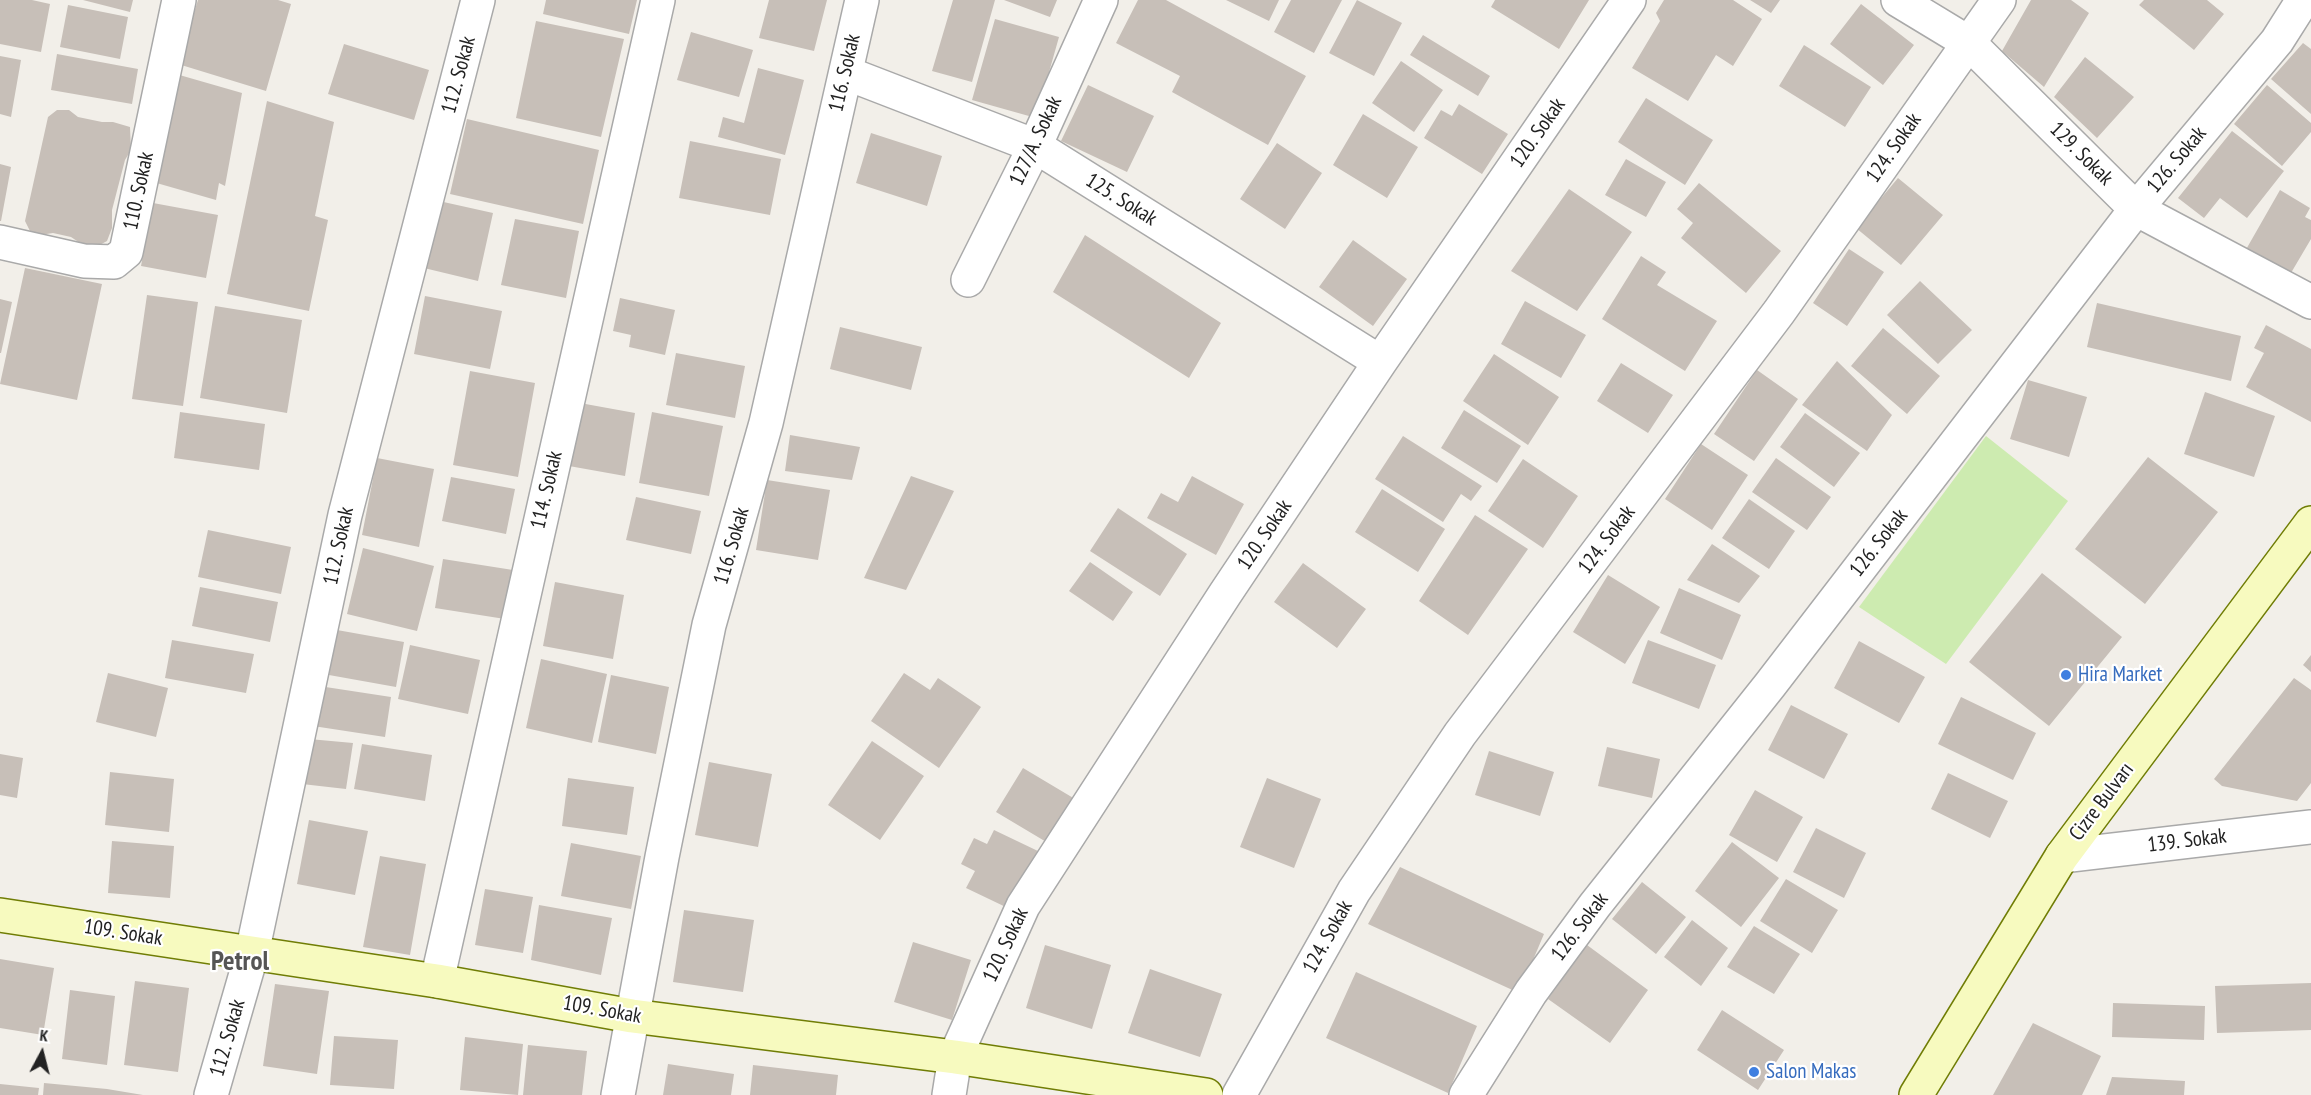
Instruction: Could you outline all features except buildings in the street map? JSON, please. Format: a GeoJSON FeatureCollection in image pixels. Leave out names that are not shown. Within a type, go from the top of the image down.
{"type":"FeatureCollection","features":[{"type":"Feature","properties":{"kind":"street","name":"110. Sokak"},"geometry":{"type":"LineString","coordinates":[[0,242],[84,261],[114,262],[126,252],[179,0]]}},
{"type":"Feature","properties":{"kind":"street","name":"112. Sokak"},"geometry":{"type":"LineString","coordinates":[[211,1095],[252,953],[345,515],[478,0]]}},
{"type":"Feature","properties":{"kind":"street","name":"114. Sokak"},"geometry":{"type":"LineString","coordinates":[[437,981],[658,0]]}},
{"type":"Feature","properties":{"kind":"street","name":"116. Sokak"},"geometry":{"type":"LineString","coordinates":[[618,1095],[709,625],[766,423],[862,0]]}},
{"type":"Feature","properties":{"kind":"street","name":"127/A. Sokak"},"geometry":{"type":"LineString","coordinates":[[968,280],[1035,146],[1101,0]]}},
{"type":"Feature","properties":{"kind":"street","name":"120. Sokak"},"geometry":{"type":"LineString","coordinates":[[949,1095],[955,1057],[1023,906],[1218,604],[1380,362],[1629,0]]}},
{"type":"Feature","properties":{"kind":"street","name":"129. Sokak"},"geometry":{"type":"LineString","coordinates":[[1898,0],[1969,43],[2136,208],[2311,303]]}},
{"type":"Feature","properties":{"kind":"street","name":"124. Sokak"},"geometry":{"type":"LineString","coordinates":[[1239,1095],[1354,891],[1460,734],[1779,312],[2000,0]]}},
{"type":"Feature","properties":{"kind":"street","name":"126. Sokak"},"geometry":{"type":"LineString","coordinates":[[1466,1095],[1531,992],[1595,905],[1763,694],[2136,208],[2277,41],[2303,0]]}},
{"type":"Feature","properties":{"kind":"street","name":"125. Sokak"},"geometry":{"type":"LineString","coordinates":[[846,73],[1035,146],[1380,362]]}},
{"type":"Feature","properties":{"kind":"street","name":"Cizre Bulvarı"},"geometry":{"type":"LineString","coordinates":[[1916,1095],[2062,856],[2311,523]]}},
{"type":"Feature","properties":{"kind":"street","name":"139. Sokak"},"geometry":{"type":"LineString","coordinates":[[2062,856],[2311,827]]}},
{"type":"Feature","properties":{"kind":"street","name":"109. Sokak"},"geometry":{"type":"LineString","coordinates":[[0,915],[437,981],[632,1016],[955,1057],[1206,1095]]}},
{"type":"Feature","properties":{"kind":"green space"},"geometry":{"type":"Polygon","coordinates":[[[1986,436],[2068,501],[1946,664],[1859,607],[1986,436]]]}},
{"type":"Feature","properties":{"kind":"place","name":"Hira Market"},"geometry":{"type":"Point","coordinates":[2066,675]}},
{"type":"Feature","properties":{"kind":"place","name":"Salon Makas"},"geometry":{"type":"Point","coordinates":[1754,1072]}},
{"type":"Feature","properties":{"kind":"district","name":"Petrol"},"geometry":{"type":"Point","coordinates":[240,962]}}]}
